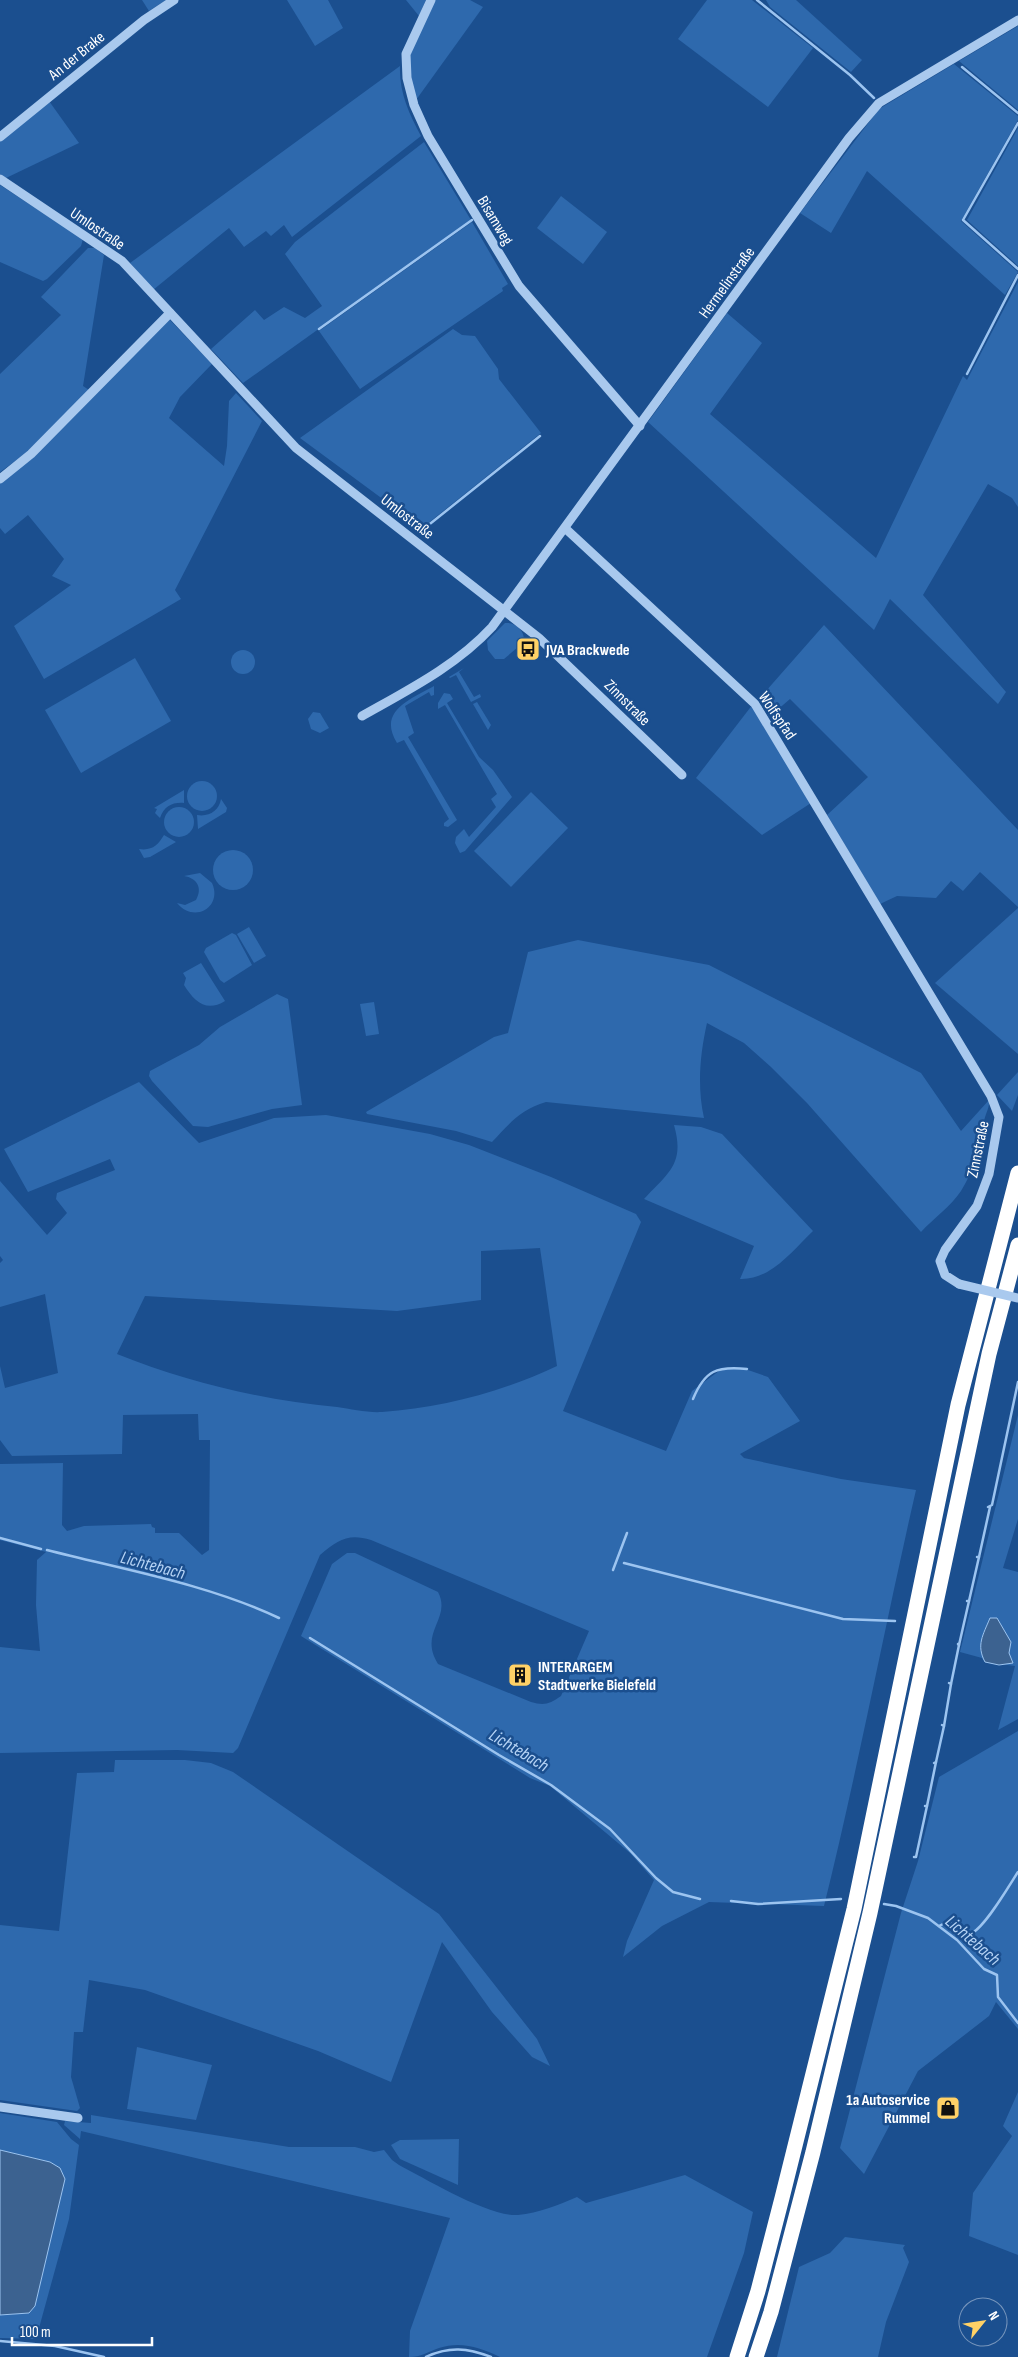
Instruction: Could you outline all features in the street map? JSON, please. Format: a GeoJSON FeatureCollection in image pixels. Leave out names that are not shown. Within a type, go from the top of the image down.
{"type":"FeatureCollection","features":[{"type":"Feature","properties":{"kind":"highway"},"geometry":{"type":"LineString","coordinates":[[737,2357],[758,2291],[854,1909],[958,1406],[1018,1173]]}},
{"type":"Feature","properties":{"kind":"highway"},"geometry":{"type":"LineString","coordinates":[[756,2357],[771,2312],[813,2152],[870,1913],[989,1354],[1018,1245]]}},
{"type":"Feature","properties":{"kind":"street","name":"An der Brake"},"geometry":{"type":"LineString","coordinates":[[0,137],[144,20],[174,0]]}},
{"type":"Feature","properties":{"kind":"street","name":"Bisamweg"},"geometry":{"type":"LineString","coordinates":[[431,0],[406,54],[407,78],[414,106],[428,136],[519,286],[640,426]]}},
{"type":"Feature","properties":{"kind":"street","name":"Hermelinstraße"},"geometry":{"type":"LineString","coordinates":[[505,611],[849,138],[879,103],[1018,20]]}},
{"type":"Feature","properties":{"kind":"street","name":"Umlostraße"},"geometry":{"type":"LineString","coordinates":[[0,179],[122,262],[296,448],[505,611]]}},
{"type":"Feature","properties":{"kind":"street"},"geometry":{"type":"LineString","coordinates":[[0,479],[32,454],[170,313]]}},
{"type":"Feature","properties":{"kind":"street","name":"Wolfspfad"},"geometry":{"type":"LineString","coordinates":[[566,529],[755,704],[911,962]]}},
{"type":"Feature","properties":{"kind":"street"},"geometry":{"type":"LineString","coordinates":[[362,716],[462,656],[479,642],[505,611]]}},
{"type":"Feature","properties":{"kind":"street","name":"Zinnstraße"},"geometry":{"type":"LineString","coordinates":[[505,611],[594,689],[606,703],[682,775]]}},
{"type":"Feature","properties":{"kind":"street","name":"Zinnstraße"},"geometry":{"type":"LineString","coordinates":[[911,962],[991,1096],[998,1112],[997,1137],[983,1192],[968,1220],[945,1250],[940,1261],[945,1275],[959,1284],[1018,1298]]}},
{"type":"Feature","properties":{"kind":"street"},"geometry":{"type":"LineString","coordinates":[[0,2107],[78,2118]]}},
{"type":"Feature","properties":{"kind":"shaded area"},"geometry":{"type":"Polygon","coordinates":[[[142,0],[166,0],[149,11],[142,0]]]}},
{"type":"Feature","properties":{"kind":"shaded area"},"geometry":{"type":"Polygon","coordinates":[[[287,0],[328,0],[343,28],[315,46],[287,0]]]}},
{"type":"Feature","properties":{"kind":"shaded area"},"geometry":{"type":"Polygon","coordinates":[[[406,0],[426,0],[419,16],[406,0]]]}},
{"type":"Feature","properties":{"kind":"shaded area"},"geometry":{"type":"Polygon","coordinates":[[[434,0],[470,0],[483,7],[416,100],[410,75],[410,55],[434,0]]]}},
{"type":"Feature","properties":{"kind":"shaded area"},"geometry":{"type":"Polygon","coordinates":[[[707,0],[752,0],[813,48],[768,107],[678,39],[707,0]]]}},
{"type":"Feature","properties":{"kind":"shaded area"},"geometry":{"type":"Polygon","coordinates":[[[766,0],[796,0],[862,60],[851,72],[770,7],[766,0]]]}},
{"type":"Feature","properties":{"kind":"shaded area"},"geometry":{"type":"Polygon","coordinates":[[[1018,26],[1018,110],[959,61],[1018,26]]]}},
{"type":"Feature","properties":{"kind":"shaded area"},"geometry":{"type":"Polygon","coordinates":[[[954,64],[1018,116],[1018,120],[961,221],[1018,272],[1005,295],[867,171],[831,233],[800,213],[879,109],[954,64]]]}},
{"type":"Feature","properties":{"kind":"shaded area"},"geometry":{"type":"Polygon","coordinates":[[[400,66],[403,94],[421,136],[292,237],[284,225],[271,236],[266,231],[244,247],[229,228],[153,290],[130,263],[400,66]]]}},
{"type":"Feature","properties":{"kind":"shaded area"},"geometry":{"type":"Polygon","coordinates":[[[49,101],[79,143],[6,178],[0,174],[0,141],[49,101]]]}},
{"type":"Feature","properties":{"kind":"shaded area"},"geometry":{"type":"Polygon","coordinates":[[[1018,128],[1018,266],[967,220],[1018,128]]]}},
{"type":"Feature","properties":{"kind":"shaded area"},"geometry":{"type":"Polygon","coordinates":[[[424,142],[471,220],[243,383],[211,349],[255,310],[264,320],[284,307],[305,318],[322,306],[285,254],[295,242],[424,142]]]}},
{"type":"Feature","properties":{"kind":"shaded area"},"geometry":{"type":"Polygon","coordinates":[[[0,185],[83,239],[81,246],[43,281],[0,262],[0,185]]]}},
{"type":"Feature","properties":{"kind":"shaded area"},"geometry":{"type":"Polygon","coordinates":[[[561,196],[607,232],[583,264],[537,228],[561,196]]]}},
{"type":"Feature","properties":{"kind":"shaded area"},"geometry":{"type":"Polygon","coordinates":[[[472,222],[508,284],[502,288],[503,291],[360,389],[319,331],[472,222]]]}},
{"type":"Feature","properties":{"kind":"shaded area"},"geometry":{"type":"Polygon","coordinates":[[[88,248],[95,248],[104,255],[83,386],[89,390],[25,454],[0,472],[0,374],[61,315],[41,297],[88,248]]]}},
{"type":"Feature","properties":{"kind":"shaded area"},"geometry":{"type":"Polygon","coordinates":[[[1018,282],[1018,507],[1012,498],[988,484],[923,595],[1006,692],[998,704],[890,599],[874,630],[648,422],[727,313],[762,343],[710,414],[876,558],[963,376],[967,380],[1018,282]]]}},
{"type":"Feature","properties":{"kind":"shaded area"},"geometry":{"type":"Polygon","coordinates":[[[169,319],[212,364],[180,397],[169,418],[224,466],[229,401],[236,393],[262,421],[175,590],[181,599],[44,679],[14,626],[71,585],[52,576],[64,559],[28,515],[5,534],[0,528],[0,482],[30,460],[169,319]]]}},
{"type":"Feature","properties":{"kind":"shaded area"},"geometry":{"type":"Polygon","coordinates":[[[453,329],[462,335],[475,336],[498,369],[499,379],[541,433],[422,528],[300,438],[453,329]]]}},
{"type":"Feature","properties":{"kind":"shaded area"},"geometry":{"type":"Polygon","coordinates":[[[505,623],[513,624],[519,628],[523,634],[524,642],[504,659],[495,659],[488,650],[487,641],[505,623]]]}},
{"type":"Feature","properties":{"kind":"shaded area"},"geometry":{"type":"Polygon","coordinates":[[[824,625],[1018,830],[1018,907],[980,872],[963,891],[951,881],[936,898],[897,896],[880,904],[827,815],[868,777],[790,699],[769,717],[759,699],[824,625]]]}},
{"type":"Feature","properties":{"kind":"shaded area"},"geometry":{"type":"Polygon","coordinates":[[[243,650],[251,654],[255,662],[251,670],[243,674],[235,670],[231,662],[235,654],[243,650]]]}},
{"type":"Feature","properties":{"kind":"shaded area"},"geometry":{"type":"Polygon","coordinates":[[[135,658],[171,721],[81,773],[45,710],[135,658]]]}},
{"type":"Feature","properties":{"kind":"shaded area"},"geometry":{"type":"Polygon","coordinates":[[[464,668],[459,672],[474,697],[480,694],[481,697],[471,702],[456,675],[449,677],[464,668]]]}},
{"type":"Feature","properties":{"kind":"shaded area"},"geometry":{"type":"Polygon","coordinates":[[[434,686],[434,695],[431,696],[429,692],[405,706],[414,733],[408,737],[457,820],[448,827],[444,826],[444,823],[449,819],[404,740],[397,743],[392,732],[391,722],[399,707],[434,686]]]}},
{"type":"Feature","properties":{"kind":"shaded area"},"geometry":{"type":"Polygon","coordinates":[[[444,693],[450,694],[453,699],[447,703],[479,757],[493,770],[512,797],[465,851],[460,853],[455,843],[456,837],[464,829],[469,837],[496,807],[491,799],[497,794],[445,705],[438,709],[438,703],[444,693]]]}},
{"type":"Feature","properties":{"kind":"shaded area"},"geometry":{"type":"Polygon","coordinates":[[[477,702],[491,725],[488,730],[473,704],[477,702]]]}},
{"type":"Feature","properties":{"kind":"shaded area"},"geometry":{"type":"Polygon","coordinates":[[[753,704],[811,803],[762,835],[696,778],[753,704]]]}},
{"type":"Feature","properties":{"kind":"shaded area"},"geometry":{"type":"Polygon","coordinates":[[[313,712],[320,713],[329,728],[320,733],[311,729],[308,719],[313,712]]]}},
{"type":"Feature","properties":{"kind":"shaded area"},"geometry":{"type":"Polygon","coordinates":[[[202,781],[213,785],[217,796],[213,807],[202,811],[191,807],[187,796],[191,785],[202,781]]]}},
{"type":"Feature","properties":{"kind":"shaded area"},"geometry":{"type":"Polygon","coordinates":[[[184,790],[184,803],[176,803],[169,806],[164,810],[160,818],[155,813],[157,809],[154,808],[184,790]]]}},
{"type":"Feature","properties":{"kind":"shaded area"},"geometry":{"type":"Polygon","coordinates":[[[531,792],[568,828],[511,887],[474,851],[531,792]]]}},
{"type":"Feature","properties":{"kind":"shaded area"},"geometry":{"type":"Polygon","coordinates":[[[221,799],[227,808],[226,812],[198,829],[197,815],[206,815],[216,810],[221,799]]]}},
{"type":"Feature","properties":{"kind":"shaded area"},"geometry":{"type":"Polygon","coordinates":[[[179,807],[190,811],[194,822],[190,833],[179,837],[168,833],[164,822],[168,811],[179,807]]]}},
{"type":"Feature","properties":{"kind":"shaded area"},"geometry":{"type":"Polygon","coordinates":[[[164,835],[176,842],[150,857],[144,858],[139,849],[148,849],[154,846],[164,835]]]}},
{"type":"Feature","properties":{"kind":"shaded area"},"geometry":{"type":"Polygon","coordinates":[[[233,850],[247,856],[253,870],[247,884],[233,890],[219,884],[213,870],[219,856],[233,850]]]}},
{"type":"Feature","properties":{"kind":"shaded area"},"geometry":{"type":"Polygon","coordinates":[[[200,873],[212,883],[214,899],[205,910],[191,912],[177,903],[185,905],[196,900],[199,891],[198,884],[189,877],[184,876],[200,873]]]}},
{"type":"Feature","properties":{"kind":"shaded area"},"geometry":{"type":"Polygon","coordinates":[[[1018,908],[1018,1054],[935,983],[1018,908]]]}},
{"type":"Feature","properties":{"kind":"shaded area"},"geometry":{"type":"Polygon","coordinates":[[[249,927],[266,956],[254,963],[237,934],[249,927]]]}},
{"type":"Feature","properties":{"kind":"shaded area"},"geometry":{"type":"Polygon","coordinates":[[[232,933],[236,935],[252,965],[224,983],[220,980],[204,952],[206,948],[232,933]]]}},
{"type":"Feature","properties":{"kind":"shaded area"},"geometry":{"type":"Polygon","coordinates":[[[578,940],[709,965],[921,1073],[961,1131],[989,1100],[976,1158],[970,1175],[961,1191],[921,1232],[807,1103],[771,1067],[744,1043],[707,1023],[700,1070],[704,1118],[546,1102],[523,1113],[510,1123],[492,1142],[456,1131],[367,1114],[366,1112],[494,1037],[508,1033],[528,952],[578,940]]]}},
{"type":"Feature","properties":{"kind":"shaded area"},"geometry":{"type":"Polygon","coordinates":[[[201,963],[225,1001],[212,1006],[201,1004],[184,985],[186,978],[183,973],[201,963]]]}},
{"type":"Feature","properties":{"kind":"shaded area"},"geometry":{"type":"Polygon","coordinates":[[[277,994],[288,999],[302,1105],[272,1109],[208,1127],[193,1126],[152,1081],[149,1076],[150,1071],[199,1045],[220,1027],[277,994]]]}},
{"type":"Feature","properties":{"kind":"shaded area"},"geometry":{"type":"Polygon","coordinates":[[[374,1002],[379,1034],[366,1036],[360,1004],[374,1002]]]}},
{"type":"Feature","properties":{"kind":"shaded area"},"geometry":{"type":"Polygon","coordinates":[[[1018,1072],[1018,1095],[1012,1111],[997,1095],[1018,1072]]]}},
{"type":"Feature","properties":{"kind":"shaded area"},"geometry":{"type":"Polygon","coordinates":[[[139,1082],[199,1143],[274,1118],[326,1115],[430,1134],[469,1145],[551,1177],[636,1214],[641,1222],[563,1411],[666,1451],[692,1391],[723,1368],[748,1370],[768,1377],[800,1421],[740,1454],[744,1458],[841,1479],[916,1490],[824,1906],[709,1902],[662,1926],[623,1957],[627,1941],[654,1880],[630,1853],[550,1786],[530,1778],[301,1636],[332,1564],[347,1553],[355,1553],[438,1592],[441,1610],[432,1643],[433,1653],[438,1664],[531,1702],[547,1704],[561,1696],[589,1631],[363,1538],[344,1539],[332,1545],[320,1555],[238,1748],[233,1753],[177,1750],[0,1753],[0,1647],[40,1651],[36,1605],[37,1560],[46,1552],[0,1540],[0,1464],[63,1463],[62,1525],[67,1531],[84,1526],[151,1524],[155,1528],[155,1533],[179,1533],[202,1555],[209,1550],[210,1440],[199,1440],[198,1414],[123,1415],[122,1454],[12,1456],[0,1440],[0,1366],[5,1388],[58,1373],[45,1294],[0,1307],[0,1263],[3,1260],[0,1256],[0,1181],[47,1235],[67,1213],[56,1199],[57,1193],[115,1170],[110,1159],[28,1192],[4,1149],[139,1082]],[[540,1248],[481,1251],[481,1300],[397,1311],[145,1296],[117,1354],[170,1373],[253,1395],[377,1412],[449,1403],[515,1384],[557,1366],[540,1248]]]}},
{"type":"Feature","properties":{"kind":"shaded area"},"geometry":{"type":"Polygon","coordinates":[[[674,1125],[701,1127],[722,1134],[813,1231],[771,1270],[762,1275],[740,1279],[754,1246],[644,1199],[667,1174],[676,1158],[677,1138],[674,1125]]]}},
{"type":"Feature","properties":{"kind":"shaded area"},"geometry":{"type":"Polygon","coordinates":[[[1018,1415],[1018,1519],[1003,1568],[1018,1572],[1018,1719],[998,1730],[1015,1666],[985,1662],[982,1658],[960,1652],[1018,1415]]]}},
{"type":"Feature","properties":{"kind":"shaded area"},"geometry":{"type":"Polygon","coordinates":[[[990,1618],[997,1618],[1011,1642],[1009,1653],[1013,1663],[999,1665],[985,1662],[982,1656],[981,1645],[990,1618]]]}},
{"type":"Feature","properties":{"kind":"shaded area"},"geometry":{"type":"Polygon","coordinates":[[[1018,1731],[1018,2029],[996,2002],[989,2016],[918,2071],[864,2174],[840,2148],[901,1913],[918,1861],[939,1777],[1018,1731]]]}},
{"type":"Feature","properties":{"kind":"shaded area"},"geometry":{"type":"Polygon","coordinates":[[[115,1760],[185,1760],[211,1763],[233,1772],[439,1914],[537,2039],[550,2066],[532,2057],[492,2012],[442,1942],[391,2082],[318,2051],[145,1990],[89,1980],[83,2032],[74,2032],[71,2077],[80,2108],[77,2111],[0,2100],[0,1925],[59,1931],[77,1773],[114,1772],[115,1760]]]}},
{"type":"Feature","properties":{"kind":"shaded area"},"geometry":{"type":"Polygon","coordinates":[[[137,2047],[212,2065],[196,2120],[127,2109],[137,2047]]]}},
{"type":"Feature","properties":{"kind":"shaded area"},"geometry":{"type":"Polygon","coordinates":[[[1018,2092],[1018,2255],[969,2236],[973,2193],[1012,2136],[1003,2126],[1018,2092]]]}},
{"type":"Feature","properties":{"kind":"shaded area"},"geometry":{"type":"Polygon","coordinates":[[[0,2113],[57,2122],[71,2139],[79,2145],[69,2219],[36,2339],[0,2338],[0,2315],[29,2313],[50,2162],[0,2150],[0,2113]]]}},
{"type":"Feature","properties":{"kind":"shaded area"},"geometry":{"type":"Polygon","coordinates":[[[91,2115],[289,2147],[355,2147],[374,2152],[384,2150],[399,2165],[441,2188],[475,2204],[506,2214],[518,2215],[533,2212],[556,2206],[577,2197],[586,2203],[685,2175],[753,2212],[744,2253],[707,2357],[500,2357],[470,2346],[455,2345],[409,2357],[410,2331],[450,2218],[81,2131],[80,2139],[64,2125],[65,2121],[91,2123],[91,2115]]]}},
{"type":"Feature","properties":{"kind":"shaded area"},"geometry":{"type":"Polygon","coordinates":[[[459,2139],[458,2185],[400,2159],[391,2145],[400,2140],[459,2139]]]}},
{"type":"Feature","properties":{"kind":"shaded area"},"geometry":{"type":"Polygon","coordinates":[[[0,2150],[50,2162],[60,2168],[65,2179],[35,2306],[29,2313],[0,2315],[0,2150]]]}},
{"type":"Feature","properties":{"kind":"shaded area"},"geometry":{"type":"Polygon","coordinates":[[[845,2237],[905,2245],[903,2248],[909,2262],[886,2322],[878,2357],[777,2357],[799,2267],[830,2253],[845,2237]]]}},
{"type":"Feature","properties":{"kind":"waterway"},"geometry":{"type":"LineString","coordinates":[[757,0],[850,75],[874,98]]}},
{"type":"Feature","properties":{"kind":"waterway"},"geometry":{"type":"LineString","coordinates":[[962,67],[1018,113]]}},
{"type":"Feature","properties":{"kind":"waterway"},"geometry":{"type":"LineString","coordinates":[[1018,123],[963,220],[1018,269]]}},
{"type":"Feature","properties":{"kind":"waterway"},"geometry":{"type":"LineString","coordinates":[[319,329],[472,220]]}},
{"type":"Feature","properties":{"kind":"waterway"},"geometry":{"type":"LineString","coordinates":[[967,374],[1018,275]]}},
{"type":"Feature","properties":{"kind":"waterway"},"geometry":{"type":"LineString","coordinates":[[421,531],[540,436]]}},
{"type":"Feature","properties":{"kind":"waterway"},"geometry":{"type":"LineString","coordinates":[[693,1399],[702,1382],[713,1372],[728,1368],[747,1369]]}},
{"type":"Feature","properties":{"kind":"waterway"},"geometry":{"type":"LineString","coordinates":[[988,1507],[992,1505],[1018,1382]]}},
{"type":"Feature","properties":{"kind":"waterway"},"geometry":{"type":"LineString","coordinates":[[977,1557],[979,1557],[990,1507]]}},
{"type":"Feature","properties":{"kind":"waterway"},"geometry":{"type":"LineString","coordinates":[[613,1570],[627,1533]]}},
{"type":"Feature","properties":{"kind":"waterway","name":"Lichtebach"},"geometry":{"type":"LineString","coordinates":[[0,1538],[41,1549]]}},
{"type":"Feature","properties":{"kind":"waterway","name":"Lichtebach"},"geometry":{"type":"LineString","coordinates":[[47,1550],[195,1587],[252,1606],[279,1618]]}},
{"type":"Feature","properties":{"kind":"waterway"},"geometry":{"type":"LineString","coordinates":[[967,1601],[969,1601],[979,1557]]}},
{"type":"Feature","properties":{"kind":"waterway"},"geometry":{"type":"LineString","coordinates":[[624,1563],[843,1619],[895,1621]]}},
{"type":"Feature","properties":{"kind":"waterway"},"geometry":{"type":"LineString","coordinates":[[958,1644],[969,1601]]}},
{"type":"Feature","properties":{"kind":"waterway","name":"Lichtebach"},"geometry":{"type":"LineString","coordinates":[[310,1638],[551,1785],[610,1829],[656,1878],[673,1892],[700,1899]]}},
{"type":"Feature","properties":{"kind":"waterway"},"geometry":{"type":"LineString","coordinates":[[949,1683],[951,1684],[959,1645]]}},
{"type":"Feature","properties":{"kind":"waterway"},"geometry":{"type":"LineString","coordinates":[[942,1725],[944,1726],[951,1684]]}},
{"type":"Feature","properties":{"kind":"waterway"},"geometry":{"type":"LineString","coordinates":[[934,1763],[936,1762],[944,1726]]}},
{"type":"Feature","properties":{"kind":"waterway"},"geometry":{"type":"LineString","coordinates":[[925,1806],[927,1806],[936,1762]]}},
{"type":"Feature","properties":{"kind":"waterway"},"geometry":{"type":"LineString","coordinates":[[914,1857],[916,1857],[927,1806]]}},
{"type":"Feature","properties":{"kind":"waterway"},"geometry":{"type":"LineString","coordinates":[[939,1926],[949,1921],[967,1934],[975,1932],[988,1917],[1018,1872]]}},
{"type":"Feature","properties":{"kind":"waterway","name":"Lichtebach"},"geometry":{"type":"LineString","coordinates":[[731,1901],[758,1904],[841,1899]]}},
{"type":"Feature","properties":{"kind":"waterway","name":"Lichtebach"},"geometry":{"type":"LineString","coordinates":[[884,1904],[896,1906],[928,1918],[957,1940],[984,1969],[997,1975],[998,1997],[1018,2023]]}},
{"type":"Feature","properties":{"kind":"waterway"},"geometry":{"type":"LineString","coordinates":[[0,2341],[55,2346],[104,2357]]}},
{"type":"Feature","properties":{"kind":"waterway"},"geometry":{"type":"LineString","coordinates":[[426,2357],[434,2353],[451,2350],[466,2350],[491,2357]]}},
{"type":"Feature","properties":{"kind":"place","name":"JVA Brackwede"},"geometry":{"type":"Point","coordinates":[528,649]}},
{"type":"Feature","properties":{"kind":"place","name":"INTERARGEM Stadtwerke Bielefeld"},"geometry":{"type":"Point","coordinates":[520,1675]}},
{"type":"Feature","properties":{"kind":"place","name":"1a Autoservice Rummel"},"geometry":{"type":"Point","coordinates":[948,2108]}}]}
